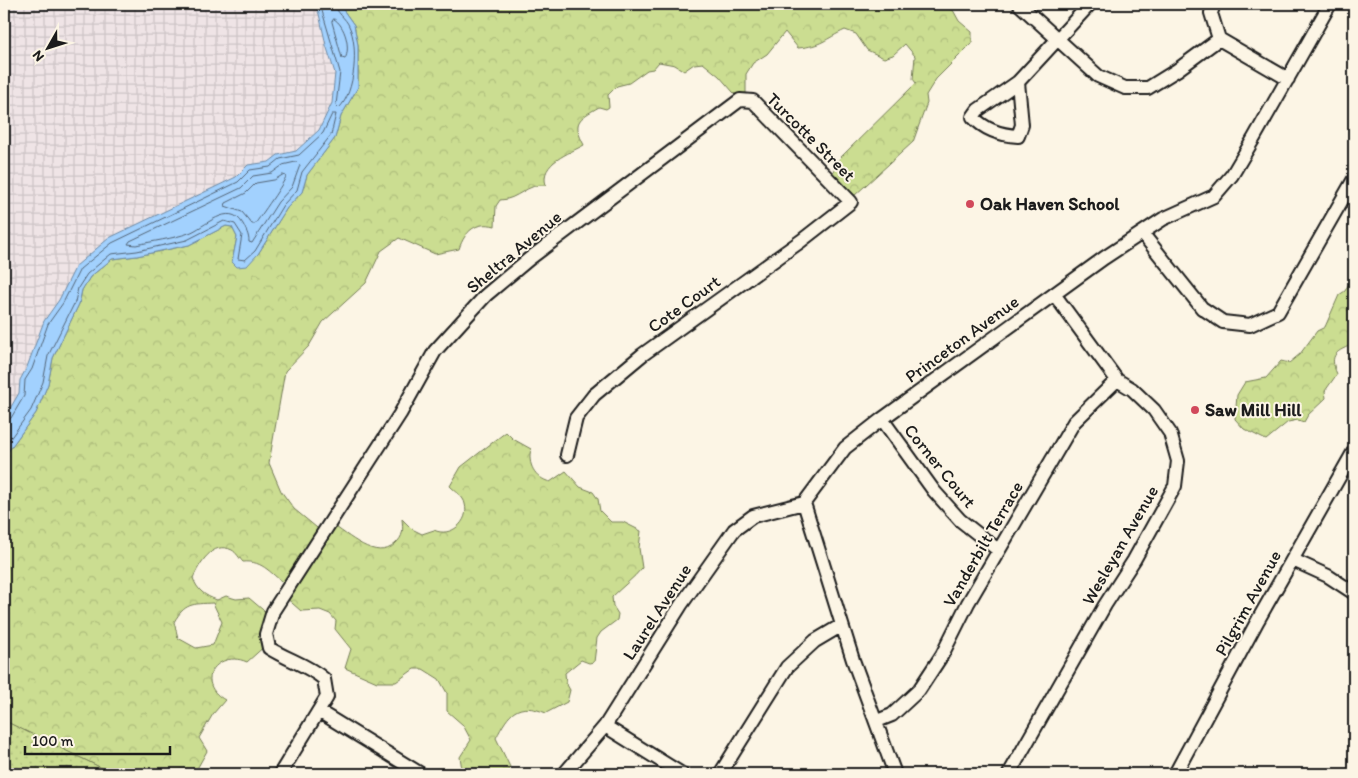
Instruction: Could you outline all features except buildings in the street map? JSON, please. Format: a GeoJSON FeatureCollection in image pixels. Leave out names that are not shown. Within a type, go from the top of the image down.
{"type":"FeatureCollection","features":[{"type":"Feature","properties":{"kind":"street"},"geometry":{"type":"LineString","coordinates":[[1019,4],[1098,76],[1125,88],[1148,88],[1177,70],[1219,39]]}},
{"type":"Feature","properties":{"kind":"street"},"geometry":{"type":"LineString","coordinates":[[1018,82],[1022,125],[1018,136],[1006,135],[981,126],[974,117],[978,110],[1018,82],[1090,4]]}},
{"type":"Feature","properties":{"kind":"street"},"geometry":{"type":"LineString","coordinates":[[1214,4],[1211,13],[1219,39],[1288,79]]}},
{"type":"Feature","properties":{"kind":"street","name":"Princeton Avenue"},"geometry":{"type":"LineString","coordinates":[[804,503],[846,448],[882,419],[1054,294],[1142,233],[1163,219],[1214,196],[1232,175],[1330,4]]}},
{"type":"Feature","properties":{"kind":"street","name":"Sheltra Avenue"},"geometry":{"type":"LineString","coordinates":[[320,712],[327,697],[324,679],[310,667],[287,659],[270,648],[266,634],[273,611],[400,414],[435,351],[486,295],[529,259],[740,100],[745,101]]}},
{"type":"Feature","properties":{"kind":"street","name":"Turcotte Street"},"geometry":{"type":"LineString","coordinates":[[745,101],[753,101],[851,202]]}},
{"type":"Feature","properties":{"kind":"street"},"geometry":{"type":"LineString","coordinates":[[1142,233],[1202,308],[1222,322],[1250,325],[1278,312],[1354,179]]}},
{"type":"Feature","properties":{"kind":"street","name":"Cote Court"},"geometry":{"type":"LineString","coordinates":[[567,455],[576,418],[594,395],[642,355],[801,241],[851,202]]}},
{"type":"Feature","properties":{"kind":"street","name":"Wesleyan Avenue"},"geometry":{"type":"LineString","coordinates":[[1008,774],[1105,605],[1134,560],[1175,486],[1178,461],[1170,432],[1149,405],[1132,389],[1117,380],[1054,294]]}},
{"type":"Feature","properties":{"kind":"street","name":"Vanderbilt Terrace"},"geometry":{"type":"LineString","coordinates":[[877,722],[892,715],[919,690],[942,655],[998,550],[1074,422],[1117,380]]}},
{"type":"Feature","properties":{"kind":"street","name":"Corner Court"},"geometry":{"type":"LineString","coordinates":[[882,419],[934,491],[960,520],[998,550]]}},
{"type":"Feature","properties":{"kind":"street","name":"Pilgrim Avenue"},"geometry":{"type":"LineString","coordinates":[[1174,774],[1258,620],[1354,451]]}},
{"type":"Feature","properties":{"kind":"street"},"geometry":{"type":"LineString","coordinates":[[804,503],[842,625],[895,774]]}},
{"type":"Feature","properties":{"kind":"street","name":"Laurel Avenue"},"geometry":{"type":"LineString","coordinates":[[564,774],[605,726],[681,605],[734,530],[753,516],[804,503]]}},
{"type":"Feature","properties":{"kind":"street"},"geometry":{"type":"LineString","coordinates":[[1293,560],[1328,576],[1354,593]]}},
{"type":"Feature","properties":{"kind":"street"},"geometry":{"type":"LineString","coordinates":[[720,774],[787,667],[815,641],[842,625]]}},
{"type":"Feature","properties":{"kind":"street"},"geometry":{"type":"LineString","coordinates":[[280,774],[320,712],[421,774]]}},
{"type":"Feature","properties":{"kind":"street"},"geometry":{"type":"LineString","coordinates":[[605,726],[682,774]]}},
{"type":"Feature","properties":{"kind":"shaded area"},"geometry":{"type":"Polygon","coordinates":[[[4,4],[314,4],[319,14],[335,73],[332,103],[319,130],[296,151],[278,155],[269,162],[248,165],[236,177],[219,185],[59,300],[44,321],[27,367],[20,380],[19,393],[4,419],[4,4]]]}},
{"type":"Feature","properties":{"kind":"green space"},"geometry":{"type":"Polygon","coordinates":[[[339,4],[934,4],[953,10],[959,21],[972,32],[972,43],[936,79],[926,95],[927,103],[913,142],[854,196],[831,176],[839,159],[916,83],[913,79],[915,56],[905,44],[893,55],[884,58],[867,50],[856,34],[845,30],[818,44],[798,48],[785,32],[767,54],[753,63],[746,74],[746,100],[740,100],[719,76],[703,63],[694,64],[684,71],[675,65],[659,62],[653,69],[647,70],[629,83],[617,86],[608,95],[609,107],[606,109],[599,107],[582,118],[579,122],[578,131],[584,145],[564,155],[551,165],[545,177],[546,185],[533,186],[512,197],[500,200],[496,206],[495,226],[482,225],[472,229],[464,237],[459,249],[435,254],[399,238],[381,251],[366,283],[323,322],[309,346],[285,371],[269,463],[281,491],[294,509],[322,532],[331,524],[362,544],[379,550],[387,549],[400,538],[403,530],[402,519],[412,529],[422,534],[434,530],[446,532],[452,530],[462,522],[466,511],[463,499],[450,486],[461,467],[506,432],[513,439],[531,449],[531,465],[540,477],[550,482],[566,471],[580,487],[593,492],[598,499],[600,511],[611,522],[623,522],[641,531],[639,548],[642,568],[612,597],[613,606],[618,614],[617,620],[601,632],[597,638],[594,662],[589,663],[581,660],[565,673],[566,683],[570,690],[567,702],[546,713],[528,708],[515,712],[505,722],[496,738],[510,767],[508,774],[458,774],[462,769],[460,757],[471,740],[463,725],[447,711],[447,693],[439,679],[423,669],[414,669],[396,682],[377,682],[345,668],[351,649],[335,629],[336,621],[330,614],[320,610],[301,611],[284,596],[288,586],[267,569],[256,563],[243,562],[232,550],[218,548],[207,555],[199,567],[193,578],[197,586],[202,592],[217,600],[226,596],[236,599],[249,598],[269,615],[267,644],[247,662],[236,659],[227,660],[213,669],[210,677],[211,685],[216,693],[225,700],[213,714],[199,738],[207,751],[194,774],[114,774],[4,721],[4,457],[36,413],[48,384],[53,358],[79,304],[82,290],[90,277],[112,259],[137,256],[189,245],[226,226],[232,227],[237,237],[232,262],[258,254],[287,208],[302,192],[307,175],[335,138],[341,116],[358,87],[358,45],[354,25],[339,4]],[[213,603],[190,606],[182,611],[174,622],[178,638],[196,648],[213,645],[222,622],[213,603]]]}},
{"type":"Feature","properties":{"kind":"green space"},"geometry":{"type":"Polygon","coordinates":[[[1354,274],[1354,344],[1336,354],[1333,362],[1337,374],[1325,391],[1326,398],[1308,415],[1304,422],[1298,420],[1288,422],[1266,440],[1244,429],[1235,419],[1237,395],[1245,382],[1266,378],[1281,361],[1289,363],[1300,354],[1317,331],[1325,327],[1339,295],[1345,291],[1354,274]]]}},
{"type":"Feature","properties":{"kind":"green space"},"geometry":{"type":"Polygon","coordinates":[[[5,721],[114,774],[4,774],[5,721]]]}},
{"type":"Feature","properties":{"kind":"water"},"geometry":{"type":"Polygon","coordinates":[[[314,4],[339,4],[354,25],[358,45],[358,87],[341,116],[335,138],[307,175],[302,192],[287,208],[258,254],[247,266],[237,267],[232,262],[237,237],[232,227],[226,226],[189,245],[137,256],[112,259],[90,277],[82,290],[79,304],[53,358],[48,384],[36,413],[4,457],[4,419],[19,393],[20,380],[27,367],[44,321],[59,300],[76,266],[109,238],[236,177],[248,165],[269,162],[278,155],[296,151],[319,130],[332,103],[335,73],[319,14],[314,4]]]}},
{"type":"Feature","properties":{"kind":"place","name":"Oak Haven School"},"geometry":{"type":"Point","coordinates":[970,204]}},
{"type":"Feature","properties":{"kind":"place","name":"Saw Mill Hill"},"geometry":{"type":"Point","coordinates":[1195,410]}}]}
